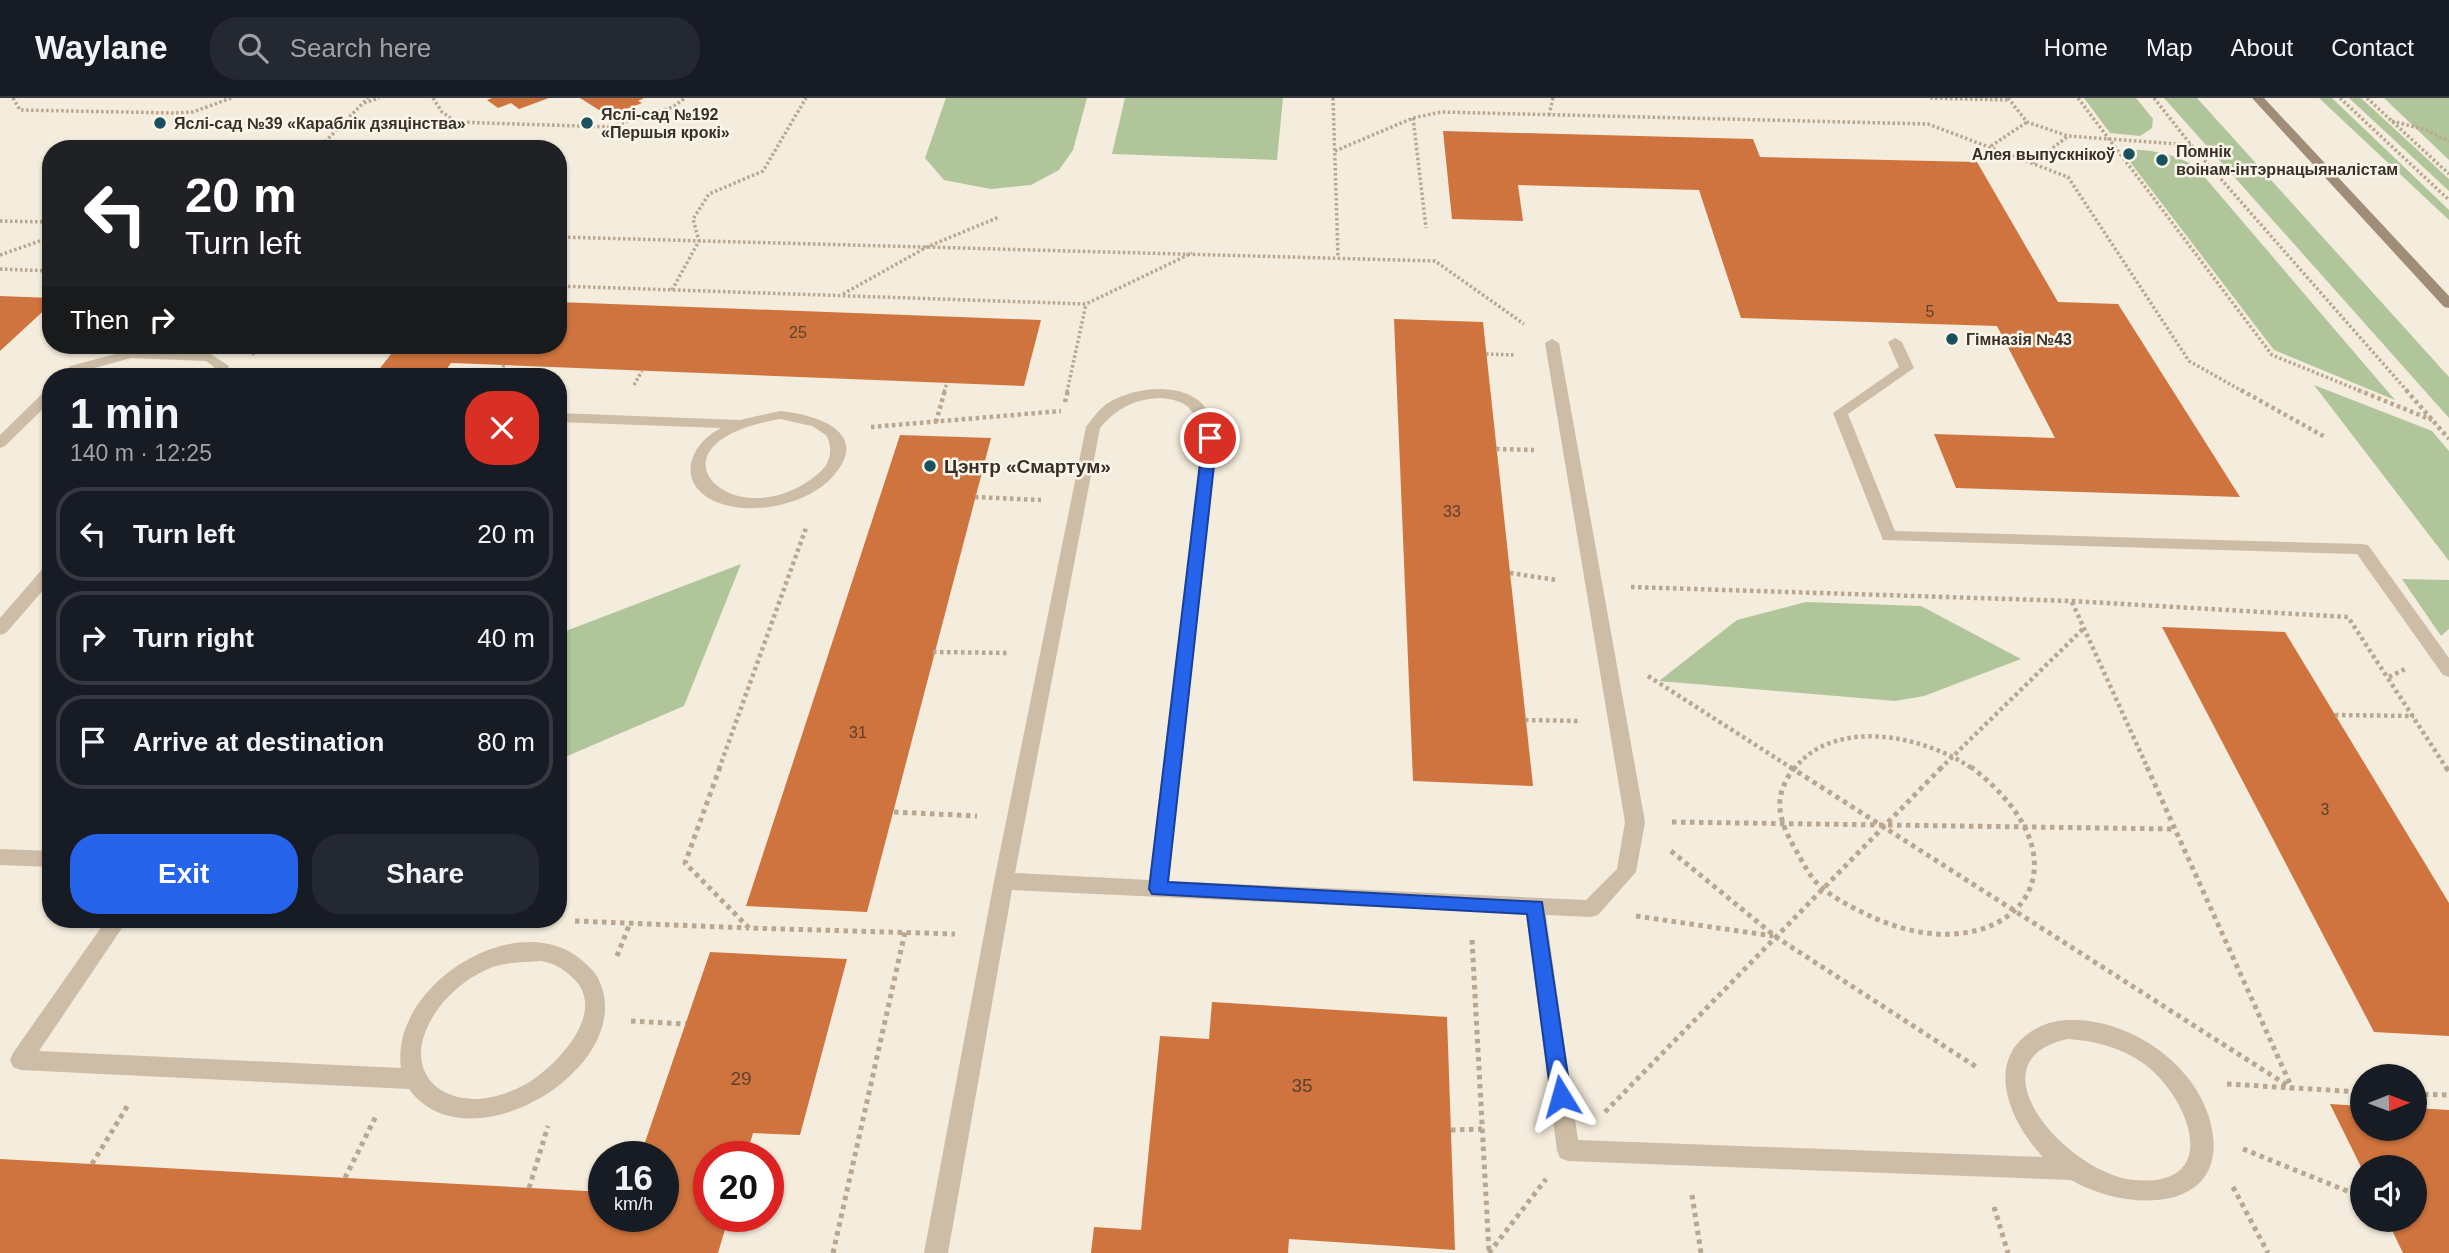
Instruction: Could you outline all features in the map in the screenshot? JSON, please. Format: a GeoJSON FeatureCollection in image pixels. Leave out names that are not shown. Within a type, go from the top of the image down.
{"type":"FeatureCollection","features":[{"type":"Feature","properties":{"kind":"main road"},"geometry":{"type":"LineString","coordinates":[[2258,98],[2449,304]]}},
{"type":"Feature","properties":{"kind":"lane"},"geometry":{"type":"LineString","coordinates":[[1895,342],[1907,368],[1840,413],[1889,536],[2362,549],[2449,671]]}},
{"type":"Feature","properties":{"kind":"lane"},"geometry":{"type":"LineString","coordinates":[[1004,881],[1591,909],[1626,872],[1635,822],[1552,343]]}},
{"type":"Feature","properties":{"kind":"lane"},"geometry":{"type":"LineString","coordinates":[[79,368],[131,355],[209,357],[222,366],[221,368]]}},
{"type":"Feature","properties":{"kind":"lane"},"geometry":{"type":"LineString","coordinates":[[936,1253],[1004,881],[1093,427],[1110,408],[1130,397],[1159,394],[1182,397],[1201,411],[1210,438],[1158,889]]}},
{"type":"Feature","properties":{"kind":"lane"},"geometry":{"type":"LineString","coordinates":[[0,443],[42,402]]}},
{"type":"Feature","properties":{"kind":"lane"},"geometry":{"type":"LineString","coordinates":[[567,417],[738,424],[780,415],[819,422],[832,432],[838,444],[838,458],[830,471],[816,484],[796,494],[772,501],[748,503],[726,499],[709,490],[704,484],[699,477],[698,463],[705,448],[719,434],[738,424]]}},
{"type":"Feature","properties":{"kind":"lane"},"geometry":{"type":"LineString","coordinates":[[0,629],[42,580]]}},
{"type":"Feature","properties":{"kind":"lane"},"geometry":{"type":"LineString","coordinates":[[0,857],[42,859]]}},
{"type":"Feature","properties":{"kind":"lane"},"geometry":{"type":"LineString","coordinates":[[1535,907],[1568,1150],[2073,1168]]}},
{"type":"Feature","properties":{"kind":"lane"},"geometry":{"type":"LineString","coordinates":[[112,928],[22,1060],[404,1078],[428,1097],[451,1107],[479,1110],[510,1104],[540,1089],[566,1068],[584,1044],[594,1019],[594,994],[584,973],[566,958],[541,952],[511,953],[482,962],[453,979],[430,1002],[414,1028],[404,1078]]}},
{"type":"Feature","properties":{"kind":"lane"},"geometry":{"type":"LineString","coordinates":[[2068,1029],[2096,1031],[2126,1041],[2154,1058],[2179,1081],[2196,1107],[2204,1134],[2201,1159],[2189,1178],[2166,1190],[2137,1192],[2116,1187],[2073,1168],[2047,1147],[2026,1120],[2017,1093],[2016,1069],[2025,1048],[2043,1035],[2068,1029]]}},
{"type":"Feature","properties":{"kind":"path"},"geometry":{"type":"LineString","coordinates":[[13,98],[20,110],[174,113],[193,112],[231,98]]}},
{"type":"Feature","properties":{"kind":"path"},"geometry":{"type":"LineString","coordinates":[[327,140],[368,98]]}},
{"type":"Feature","properties":{"kind":"path"},"geometry":{"type":"LineString","coordinates":[[363,103],[379,98]]}},
{"type":"Feature","properties":{"kind":"path"},"geometry":{"type":"LineString","coordinates":[[433,98],[442,112],[456,122],[610,127],[673,107],[685,98]]}},
{"type":"Feature","properties":{"kind":"path"},"geometry":{"type":"LineString","coordinates":[[672,290],[699,241],[693,219],[709,194],[763,171],[806,98]]}},
{"type":"Feature","properties":{"kind":"path"},"geometry":{"type":"LineString","coordinates":[[1333,98],[1338,257]]}},
{"type":"Feature","properties":{"kind":"path"},"geometry":{"type":"LineString","coordinates":[[1549,115],[1553,98]]}},
{"type":"Feature","properties":{"kind":"path"},"geometry":{"type":"LineString","coordinates":[[1930,98],[2009,99],[2027,122],[2068,136],[2191,145]]}},
{"type":"Feature","properties":{"kind":"path"},"geometry":{"type":"LineString","coordinates":[[2078,98],[2272,355],[2432,420]]}},
{"type":"Feature","properties":{"kind":"path"},"geometry":{"type":"LineString","coordinates":[[2154,98],[2191,145],[2449,439]]}},
{"type":"Feature","properties":{"kind":"path"},"geometry":{"type":"LineString","coordinates":[[2340,98],[2449,200]]}},
{"type":"Feature","properties":{"kind":"path"},"geometry":{"type":"LineString","coordinates":[[2367,98],[2449,174]]}},
{"type":"Feature","properties":{"kind":"path"},"geometry":{"type":"LineString","coordinates":[[1335,151],[1413,118],[1441,112],[1928,124],[2068,177],[2189,360],[2325,437]]}},
{"type":"Feature","properties":{"kind":"path"},"geometry":{"type":"LineString","coordinates":[[1413,118],[1426,229]]}},
{"type":"Feature","properties":{"kind":"path"},"geometry":{"type":"LineString","coordinates":[[2391,121],[2426,130],[2449,141]]}},
{"type":"Feature","properties":{"kind":"path"},"geometry":{"type":"LineString","coordinates":[[1991,146],[2027,122]]}},
{"type":"Feature","properties":{"kind":"path"},"geometry":{"type":"LineString","coordinates":[[2033,163],[2068,136]]}},
{"type":"Feature","properties":{"kind":"path"},"geometry":{"type":"LineString","coordinates":[[842,295],[927,247],[999,217]]}},
{"type":"Feature","properties":{"kind":"path"},"geometry":{"type":"LineString","coordinates":[[0,221],[42,222]]}},
{"type":"Feature","properties":{"kind":"path"},"geometry":{"type":"LineString","coordinates":[[567,237],[1193,252],[1434,261],[1552,343]]}},
{"type":"Feature","properties":{"kind":"path"},"geometry":{"type":"LineString","coordinates":[[0,255],[42,240]]}},
{"type":"Feature","properties":{"kind":"path"},"geometry":{"type":"LineString","coordinates":[[567,286],[1086,304],[1193,252]]}},
{"type":"Feature","properties":{"kind":"path"},"geometry":{"type":"LineString","coordinates":[[0,270],[42,271]]}},
{"type":"Feature","properties":{"kind":"path"},"geometry":{"type":"LineString","coordinates":[[864,428],[1063,410],[1086,304]]}},
{"type":"Feature","properties":{"kind":"path"},"geometry":{"type":"LineString","coordinates":[[936,422],[947,383]]}},
{"type":"Feature","properties":{"kind":"path"},"geometry":{"type":"LineString","coordinates":[[975,497],[1079,501]]}},
{"type":"Feature","properties":{"kind":"path"},"geometry":{"type":"LineString","coordinates":[[749,928],[685,863],[810,516]]}},
{"type":"Feature","properties":{"kind":"path"},"geometry":{"type":"LineString","coordinates":[[1595,585],[2072,601],[2348,617],[2449,772]]}},
{"type":"Feature","properties":{"kind":"path"},"geometry":{"type":"LineString","coordinates":[[2072,601],[2292,1089]]}},
{"type":"Feature","properties":{"kind":"path"},"geometry":{"type":"LineString","coordinates":[[1489,1253],[1568,1150],[1953,756],[2085,627]]}},
{"type":"Feature","properties":{"kind":"path"},"geometry":{"type":"LineString","coordinates":[[933,652],[1049,654]]}},
{"type":"Feature","properties":{"kind":"path"},"geometry":{"type":"LineString","coordinates":[[1608,659],[1659,681],[2292,1089]]}},
{"type":"Feature","properties":{"kind":"path"},"geometry":{"type":"LineString","coordinates":[[2335,715],[2414,716]]}},
{"type":"Feature","properties":{"kind":"path"},"geometry":{"type":"LineString","coordinates":[[1525,720],[1618,722]]}},
{"type":"Feature","properties":{"kind":"path"},"geometry":{"type":"LineString","coordinates":[[1860,737],[1895,739],[1953,756],[1993,785],[2016,809],[2028,828],[2037,861],[2034,885],[2017,912],[1997,925],[1961,934],[1919,933],[1876,920],[1824,889],[1807,870],[1782,823],[1780,807],[1785,779],[1793,767],[1828,743],[1860,737]]}},
{"type":"Feature","properties":{"kind":"path"},"geometry":{"type":"LineString","coordinates":[[894,812],[1016,818]]}},
{"type":"Feature","properties":{"kind":"path"},"geometry":{"type":"LineString","coordinates":[[1635,822],[2175,830]]}},
{"type":"Feature","properties":{"kind":"path"},"geometry":{"type":"LineString","coordinates":[[1635,822],[1776,936],[2017,1093]]}},
{"type":"Feature","properties":{"kind":"path"},"geometry":{"type":"LineString","coordinates":[[1470,904],[1489,1253]]}},
{"type":"Feature","properties":{"kind":"path"},"geometry":{"type":"LineString","coordinates":[[1591,909],[1776,936]]}},
{"type":"Feature","properties":{"kind":"path"},"geometry":{"type":"LineString","coordinates":[[567,921],[994,935]]}},
{"type":"Feature","properties":{"kind":"path"},"geometry":{"type":"LineString","coordinates":[[833,1253],[905,932]]}},
{"type":"Feature","properties":{"kind":"path"},"geometry":{"type":"LineString","coordinates":[[594,1019],[686,1024]]}},
{"type":"Feature","properties":{"kind":"path"},"geometry":{"type":"LineString","coordinates":[[92,1164],[152,1066]]}},
{"type":"Feature","properties":{"kind":"path"},"geometry":{"type":"LineString","coordinates":[[345,1178],[404,1078]]}},
{"type":"Feature","properties":{"kind":"path"},"geometry":{"type":"LineString","coordinates":[[2179,1081],[2350,1091]]}},
{"type":"Feature","properties":{"kind":"path"},"geometry":{"type":"LineString","coordinates":[[2427,1094],[2449,1095]]}},
{"type":"Feature","properties":{"kind":"path"},"geometry":{"type":"LineString","coordinates":[[1451,1130],[1482,1129]]}},
{"type":"Feature","properties":{"kind":"path"},"geometry":{"type":"LineString","coordinates":[[2204,1134],[2350,1192]]}},
{"type":"Feature","properties":{"kind":"path"},"geometry":{"type":"LineString","coordinates":[[2204,1134],[2268,1253]]}},
{"type":"Feature","properties":{"kind":"path"},"geometry":{"type":"LineString","coordinates":[[1685,1154],[1701,1253]]}},
{"type":"Feature","properties":{"kind":"green space"},"geometry":{"type":"Polygon","coordinates":[[[946,98],[1087,98],[1073,150],[1059,170],[1031,185],[991,189],[944,180],[925,158],[946,98]]]}},
{"type":"Feature","properties":{"kind":"green space"},"geometry":{"type":"Polygon","coordinates":[[[1125,98],[1283,98],[1277,160],[1112,154],[1125,98]]]}},
{"type":"Feature","properties":{"kind":"green space"},"geometry":{"type":"Polygon","coordinates":[[[2084,98],[2136,98],[2153,119],[2152,128],[2140,136],[2110,133],[2084,98]]]}},
{"type":"Feature","properties":{"kind":"green space"},"geometry":{"type":"Polygon","coordinates":[[[2164,98],[2197,98],[2449,377],[2449,418],[2164,98]]]}},
{"type":"Feature","properties":{"kind":"green space"},"geometry":{"type":"Polygon","coordinates":[[[2319,98],[2332,98],[2449,210],[2449,220],[2319,98]]]}},
{"type":"Feature","properties":{"kind":"green space"},"geometry":{"type":"Polygon","coordinates":[[[2349,98],[2361,98],[2449,179],[2449,191],[2349,98]]]}},
{"type":"Feature","properties":{"kind":"green space"},"geometry":{"type":"Polygon","coordinates":[[[2384,98],[2449,98],[2449,160],[2384,98]]]}},
{"type":"Feature","properties":{"kind":"green space"},"geometry":{"type":"Polygon","coordinates":[[[2121,150],[2160,153],[2196,167],[2395,400],[2274,350],[2121,150]]]}},
{"type":"Feature","properties":{"kind":"green space"},"geometry":{"type":"Polygon","coordinates":[[[2314,385],[2432,431],[2449,451],[2449,561],[2314,385]]]}},
{"type":"Feature","properties":{"kind":"green space"},"geometry":{"type":"Polygon","coordinates":[[[741,564],[684,706],[567,756],[567,631],[741,564]]]}},
{"type":"Feature","properties":{"kind":"green space"},"geometry":{"type":"Polygon","coordinates":[[[2402,579],[2449,580],[2449,629],[2441,636],[2402,579]]]}},
{"type":"Feature","properties":{"kind":"green space"},"geometry":{"type":"Polygon","coordinates":[[[1806,602],[1921,606],[2021,659],[1924,696],[1895,701],[1659,681],[1737,620],[1806,602]]]}},
{"type":"Feature","properties":{"kind":"building"},"geometry":{"type":"Polygon","coordinates":[[[549,98],[519,109],[511,103],[498,108],[487,100],[549,98]]]}},
{"type":"Feature","properties":{"kind":"building"},"geometry":{"type":"Polygon","coordinates":[[[580,98],[644,98],[638,101],[642,103],[614,114],[605,108],[599,110],[580,98]]]}},
{"type":"Feature","properties":{"kind":"building"},"geometry":{"type":"Polygon","coordinates":[[[1443,131],[1753,139],[1760,157],[1977,162],[2058,302],[2118,304],[2240,497],[1956,488],[1934,434],[2055,438],[1997,326],[1741,318],[1699,190],[1518,185],[1523,221],[1452,219],[1443,131]]]}},
{"type":"Feature","properties":{"kind":"building"},"geometry":{"type":"Polygon","coordinates":[[[0,296],[42,298],[42,312],[0,351],[0,296]]]}},
{"type":"Feature","properties":{"kind":"building"},"geometry":{"type":"Polygon","coordinates":[[[567,302],[1041,320],[1024,386],[451,363],[448,368],[380,368],[391,354],[567,354],[567,302]]]}},
{"type":"Feature","properties":{"kind":"building"},"geometry":{"type":"Polygon","coordinates":[[[1394,319],[1483,322],[1533,786],[1413,781],[1394,319]]]}},
{"type":"Feature","properties":{"kind":"building"},"geometry":{"type":"Polygon","coordinates":[[[900,435],[991,438],[867,912],[746,906],[900,435]]]}},
{"type":"Feature","properties":{"kind":"building"},"geometry":{"type":"Polygon","coordinates":[[[2162,627],[2285,632],[2449,903],[2449,1036],[2374,1032],[2162,627]]]}},
{"type":"Feature","properties":{"kind":"building"},"geometry":{"type":"Polygon","coordinates":[[[710,952],[847,959],[800,1135],[753,1133],[751,1141],[693,1141],[693,1232],[724,1232],[718,1253],[0,1253],[0,1159],[588,1191],[588,1232],[679,1232],[679,1141],[645,1141],[710,952]]]}},
{"type":"Feature","properties":{"kind":"building"},"geometry":{"type":"Polygon","coordinates":[[[1212,1002],[1447,1017],[1455,1250],[1289,1239],[1288,1253],[1091,1253],[1094,1227],[1141,1230],[1160,1036],[1209,1039],[1212,1002]]]}},
{"type":"Feature","properties":{"kind":"building"},"geometry":{"type":"Polygon","coordinates":[[[2330,1104],[2350,1105],[2350,1141],[2427,1141],[2427,1109],[2449,1110],[2449,1253],[2403,1253],[2393,1232],[2427,1232],[2427,1155],[2355,1155],[2330,1104]]]}},
{"type":"Feature","properties":{"kind":"place","name":"Яслі-сад №39 «Караблік дзяцінства»"},"geometry":{"type":"Point","coordinates":[160,123]}},
{"type":"Feature","properties":{"kind":"place","name":"Яслі-сад №192 «Першыя крокі»"},"geometry":{"type":"Point","coordinates":[587,123]}},
{"type":"Feature","properties":{"kind":"place","name":"Алея выпускнікоў"},"geometry":{"type":"Point","coordinates":[2129,154]}},
{"type":"Feature","properties":{"kind":"place","name":"Помнік воінам-інтэрнацыяналістам"},"geometry":{"type":"Point","coordinates":[2162,160]}},
{"type":"Feature","properties":{"kind":"place","name":"Гімназія №43"},"geometry":{"type":"Point","coordinates":[1952,339]}},
{"type":"Feature","properties":{"kind":"place","name":"Цэнтр «Смартум»"},"geometry":{"type":"Point","coordinates":[930,466]}},
{"type":"Feature","properties":{"kind":"route"},"geometry":{"type":"LineString","coordinates":[[1210,438],[1158,889],[1535,907],[1561,1096]]}}]}
